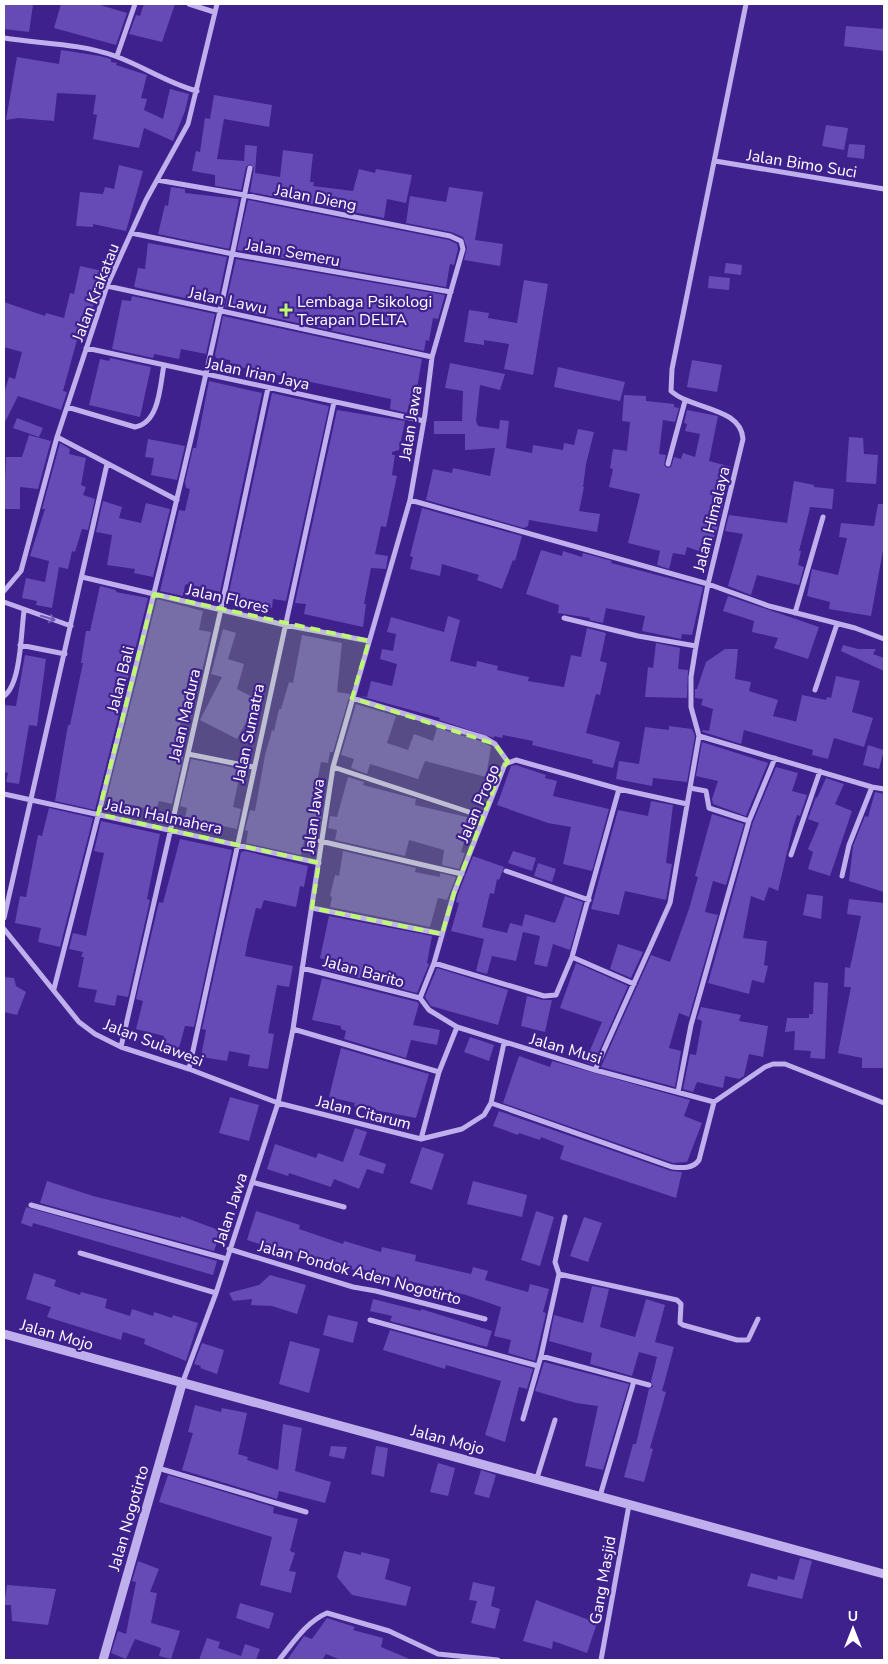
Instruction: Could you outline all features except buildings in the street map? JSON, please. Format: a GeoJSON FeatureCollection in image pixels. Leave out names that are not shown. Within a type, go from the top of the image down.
{"type":"FeatureCollection","features":[{"type":"Feature","properties":{"kind":"street"},"geometry":{"type":"LineString","coordinates":[[117,56],[136,4]]}},
{"type":"Feature","properties":{"kind":"street"},"geometry":{"type":"LineString","coordinates":[[189,4],[214,12]]}},
{"type":"Feature","properties":{"kind":"street","name":"Jalan Krakatau"},"geometry":{"type":"LineString","coordinates":[[4,592],[21,571],[57,437],[107,286],[157,180],[188,124],[217,4]]}},
{"type":"Feature","properties":{"kind":"street"},"geometry":{"type":"LineString","coordinates":[[668,464],[685,401],[671,391],[672,369],[746,4]]}},
{"type":"Feature","properties":{"kind":"street"},"geometry":{"type":"LineString","coordinates":[[4,38],[80,46],[117,56],[168,82],[197,91]]}},
{"type":"Feature","properties":{"kind":"street","name":"Jalan Bimo Suci"},"geometry":{"type":"LineString","coordinates":[[715,161],[884,189]]}},
{"type":"Feature","properties":{"kind":"street","name":"Jalan Bali"},"geometry":{"type":"LineString","coordinates":[[54,989],[177,500],[221,312],[250,168]]}},
{"type":"Feature","properties":{"kind":"street","name":"Jalan Dieng"},"geometry":{"type":"LineString","coordinates":[[157,180],[244,195],[450,236],[461,240],[463,249]]}},
{"type":"Feature","properties":{"kind":"street","name":"Jalan Semeru"},"geometry":{"type":"LineString","coordinates":[[131,233],[232,254],[452,292]]}},
{"type":"Feature","properties":{"kind":"street","name":"Jalan Jawa"},"geometry":{"type":"LineString","coordinates":[[182,1384],[216,1293],[278,1103],[312,908],[319,863],[320,841],[333,767],[410,500],[424,422],[432,357],[463,249]]}},
{"type":"Feature","properties":{"kind":"street","name":"Jalan Lawu"},"geometry":{"type":"LineString","coordinates":[[107,286],[432,357]]}},
{"type":"Feature","properties":{"kind":"street","name":"Jalan Irian Jaya"},"geometry":{"type":"LineString","coordinates":[[86,348],[424,422]]}},
{"type":"Feature","properties":{"kind":"street"},"geometry":{"type":"LineString","coordinates":[[67,407],[135,427],[142,426],[153,414],[164,365]]}},
{"type":"Feature","properties":{"kind":"street","name":"Jalan Madura"},"geometry":{"type":"LineString","coordinates":[[121,1047],[221,609],[268,388]]}},
{"type":"Feature","properties":{"kind":"street","name":"Jalan Himalaya"},"geometry":{"type":"LineString","coordinates":[[685,401],[732,417],[742,431],[742,446],[708,584],[696,646],[692,678],[692,707],[699,736]]}},
{"type":"Feature","properties":{"kind":"street","name":"Jalan Sumatra"},"geometry":{"type":"LineString","coordinates":[[189,1069],[236,845],[334,402]]}},
{"type":"Feature","properties":{"kind":"street"},"geometry":{"type":"LineString","coordinates":[[57,437],[177,500]]}},
{"type":"Feature","properties":{"kind":"street"},"geometry":{"type":"LineString","coordinates":[[4,918],[108,464]]}},
{"type":"Feature","properties":{"kind":"street"},"geometry":{"type":"LineString","coordinates":[[410,500],[708,584],[795,613],[884,639]]}},
{"type":"Feature","properties":{"kind":"street"},"geometry":{"type":"LineString","coordinates":[[795,613],[823,518]]}},
{"type":"Feature","properties":{"kind":"street","name":"Jalan Flores"},"geometry":{"type":"LineString","coordinates":[[82,577],[285,625],[369,642]]}},
{"type":"Feature","properties":{"kind":"street"},"geometry":{"type":"LineString","coordinates":[[4,602],[24,611],[71,626]]}},
{"type":"Feature","properties":{"kind":"street"},"geometry":{"type":"LineString","coordinates":[[4,696],[10,692],[15,678],[24,611]]}},
{"type":"Feature","properties":{"kind":"street"},"geometry":{"type":"LineString","coordinates":[[564,618],[638,636],[696,646]]}},
{"type":"Feature","properties":{"kind":"street"},"geometry":{"type":"LineString","coordinates":[[815,690],[837,624]]}},
{"type":"Feature","properties":{"kind":"street"},"geometry":{"type":"LineString","coordinates":[[20,645],[65,654]]}},
{"type":"Feature","properties":{"kind":"street"},"geometry":{"type":"LineString","coordinates":[[352,698],[485,738],[495,744],[508,762]]}},
{"type":"Feature","properties":{"kind":"street"},"geometry":{"type":"LineString","coordinates":[[595,1070],[670,903],[699,736],[884,789]]}},
{"type":"Feature","properties":{"kind":"street"},"geometry":{"type":"LineString","coordinates":[[188,754],[253,768]]}},
{"type":"Feature","properties":{"kind":"street"},"geometry":{"type":"LineString","coordinates":[[678,1092],[691,1025],[749,821],[775,758]]}},
{"type":"Feature","properties":{"kind":"street","name":"Jalan Progo"},"geometry":{"type":"LineString","coordinates":[[420,998],[434,963],[462,874],[501,770],[508,762],[516,760],[619,789],[687,804]]}},
{"type":"Feature","properties":{"kind":"street"},"geometry":{"type":"LineString","coordinates":[[333,767],[484,817]]}},
{"type":"Feature","properties":{"kind":"street"},"geometry":{"type":"LineString","coordinates":[[791,855],[820,771]]}},
{"type":"Feature","properties":{"kind":"street"},"geometry":{"type":"LineString","coordinates":[[842,876],[848,845],[872,787]]}},
{"type":"Feature","properties":{"kind":"street"},"geometry":{"type":"LineString","coordinates":[[690,788],[706,791],[709,808],[749,821]]}},
{"type":"Feature","properties":{"kind":"street"},"geometry":{"type":"LineString","coordinates":[[434,963],[548,997],[558,992],[572,957],[619,789]]}},
{"type":"Feature","properties":{"kind":"street","name":"Jalan Halmahera"},"geometry":{"type":"LineString","coordinates":[[4,794],[319,863]]}},
{"type":"Feature","properties":{"kind":"street"},"geometry":{"type":"LineString","coordinates":[[320,841],[462,874]]}},
{"type":"Feature","properties":{"kind":"street"},"geometry":{"type":"LineString","coordinates":[[506,871],[589,900]]}},
{"type":"Feature","properties":{"kind":"street"},"geometry":{"type":"LineString","coordinates":[[312,908],[442,934]]}},
{"type":"Feature","properties":{"kind":"street","name":"Jalan Sulawesi"},"geometry":{"type":"LineString","coordinates":[[4,929],[79,1022],[95,1034],[121,1047],[189,1069],[278,1103]]}},
{"type":"Feature","properties":{"kind":"street"},"geometry":{"type":"LineString","coordinates":[[572,957],[634,984]]}},
{"type":"Feature","properties":{"kind":"street","name":"Jalan Barito"},"geometry":{"type":"LineString","coordinates":[[302,968],[420,998]]}},
{"type":"Feature","properties":{"kind":"street","name":"Jalan Musi"},"geometry":{"type":"LineString","coordinates":[[420,998],[430,1010],[457,1027],[595,1070],[714,1102]]}},
{"type":"Feature","properties":{"kind":"street"},"geometry":{"type":"LineString","coordinates":[[421,1139],[439,1072],[457,1027]]}},
{"type":"Feature","properties":{"kind":"street"},"geometry":{"type":"LineString","coordinates":[[292,1029],[439,1072]]}},
{"type":"Feature","properties":{"kind":"street"},"geometry":{"type":"LineString","coordinates":[[504,1043],[491,1103],[672,1168],[692,1166],[699,1160],[714,1102],[758,1072],[779,1063],[884,1103]]}},
{"type":"Feature","properties":{"kind":"street","name":"Jalan Citarum"},"geometry":{"type":"LineString","coordinates":[[278,1103],[421,1139],[462,1129],[484,1115],[491,1103]]}},
{"type":"Feature","properties":{"kind":"street"},"geometry":{"type":"LineString","coordinates":[[252,1182],[344,1207]]}},
{"type":"Feature","properties":{"kind":"street"},"geometry":{"type":"LineString","coordinates":[[32,1205],[227,1259]]}},
{"type":"Feature","properties":{"kind":"street"},"geometry":{"type":"LineString","coordinates":[[523,1419],[541,1356],[559,1274],[555,1262],[565,1217]]}},
{"type":"Feature","properties":{"kind":"street","name":"Jalan Pondok Aden Nogotirto"},"geometry":{"type":"LineString","coordinates":[[229,1249],[353,1287],[376,1290],[485,1319]]}},
{"type":"Feature","properties":{"kind":"street"},"geometry":{"type":"LineString","coordinates":[[80,1253],[216,1293]]}},
{"type":"Feature","properties":{"kind":"street"},"geometry":{"type":"LineString","coordinates":[[559,1274],[678,1300],[681,1304],[680,1323],[682,1325],[736,1340],[748,1340],[758,1318]]}},
{"type":"Feature","properties":{"kind":"street"},"geometry":{"type":"LineString","coordinates":[[370,1320],[538,1366]]}},
{"type":"Feature","properties":{"kind":"street","name":"Jalan Mojo"},"geometry":{"type":"LineString","coordinates":[[4,1334],[884,1574]]}},
{"type":"Feature","properties":{"kind":"street"},"geometry":{"type":"LineString","coordinates":[[541,1356],[649,1385]]}},
{"type":"Feature","properties":{"kind":"street"},"geometry":{"type":"LineString","coordinates":[[600,1496],[634,1380]]}},
{"type":"Feature","properties":{"kind":"street","name":"Jalan Nogotirto"},"geometry":{"type":"LineString","coordinates":[[103,1660],[182,1384]]}},
{"type":"Feature","properties":{"kind":"street"},"geometry":{"type":"LineString","coordinates":[[537,1478],[555,1420]]}},
{"type":"Feature","properties":{"kind":"street"},"geometry":{"type":"LineString","coordinates":[[158,1468],[306,1512]]}},
{"type":"Feature","properties":{"kind":"street","name":"Gang Masjid"},"geometry":{"type":"LineString","coordinates":[[601,1660],[629,1505]]}},
{"type":"Feature","properties":{"kind":"street"},"geometry":{"type":"LineString","coordinates":[[279,1660],[300,1634],[327,1613],[389,1631],[438,1654],[498,1660]]}},
{"type":"Feature","properties":{"kind":"street"},"geometry":{"type":"LineString","coordinates":[[437,1660],[438,1654]]}},
{"type":"Feature","properties":{"kind":"highlighted area"},"geometry":{"type":"Polygon","coordinates":[[[154,594],[369,641],[352,698],[495,744],[508,762],[501,770],[454,893],[442,934],[312,908],[319,863],[98,814],[154,594]]]}},
{"type":"Feature","properties":{"kind":"place","name":"Lembaga Psikologi Terapan DELTA"},"geometry":{"type":"Point","coordinates":[286,310]}}]}
